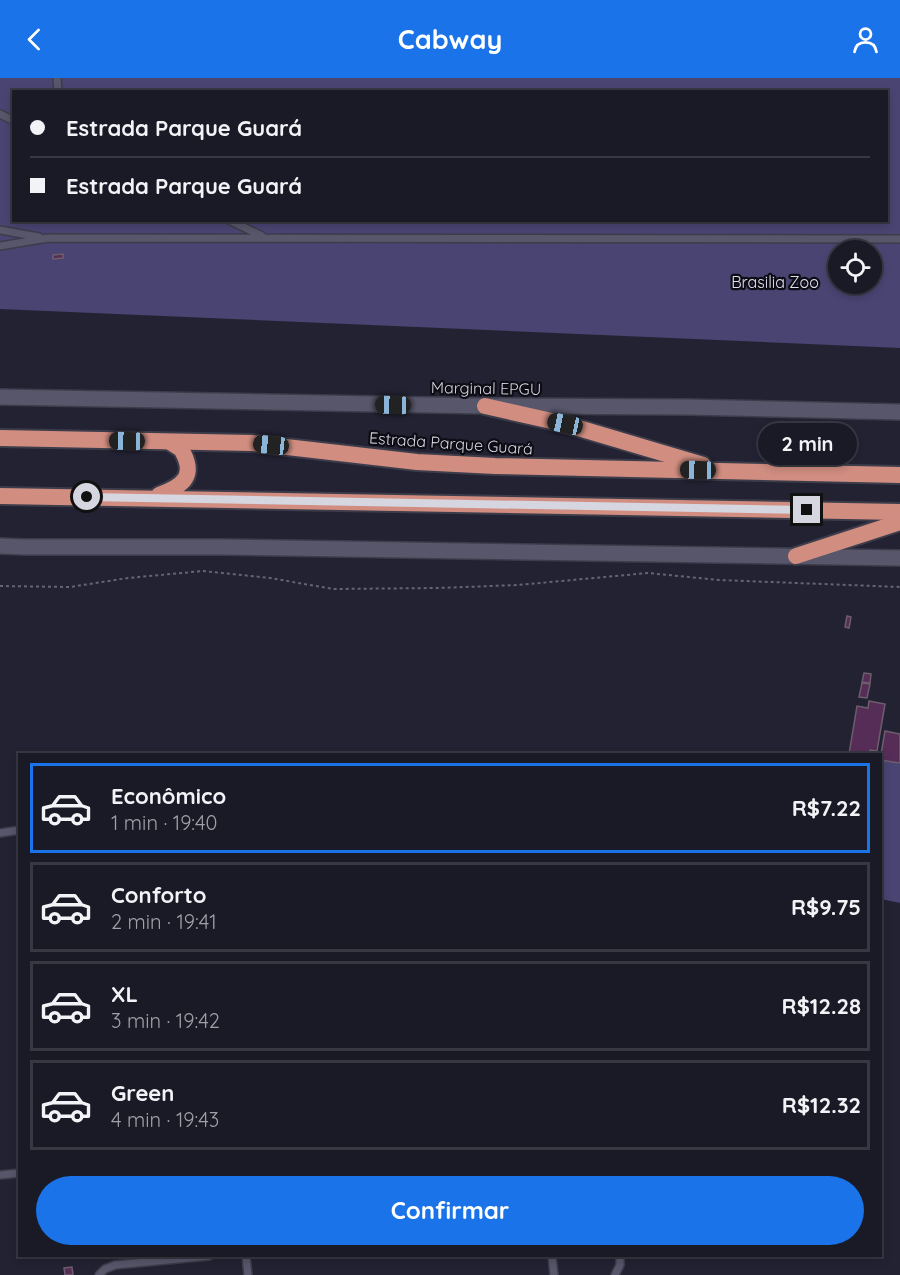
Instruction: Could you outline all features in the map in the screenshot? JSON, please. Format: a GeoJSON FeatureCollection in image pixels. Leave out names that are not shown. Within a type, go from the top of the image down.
{"type":"FeatureCollection","features":[{"type":"Feature","properties":{"kind":"highway"},"geometry":{"type":"LineString","coordinates":[[485,406],[565,424],[721,471]]}},
{"type":"Feature","properties":{"kind":"highway","name":"Estrada Parque Guará"},"geometry":{"type":"LineString","coordinates":[[0,438],[252,443],[417,462],[495,466],[900,475]]}},
{"type":"Feature","properties":{"kind":"highway"},"geometry":{"type":"LineString","coordinates":[[153,498],[175,490],[185,481],[188,472],[181,449],[170,442]]}},
{"type":"Feature","properties":{"kind":"highway"},"geometry":{"type":"LineString","coordinates":[[0,496],[900,512]]}},
{"type":"Feature","properties":{"kind":"highway"},"geometry":{"type":"LineString","coordinates":[[796,556],[900,522]]}},
{"type":"Feature","properties":{"kind":"street","name":"Marginal EPGU"},"geometry":{"type":"LineString","coordinates":[[0,397],[900,412]]}},
{"type":"Feature","properties":{"kind":"street"},"geometry":{"type":"LineString","coordinates":[[0,546],[246,547],[900,558]]}},
{"type":"Feature","properties":{"kind":"lane"},"geometry":{"type":"LineString","coordinates":[[232,222],[265,237]]}},
{"type":"Feature","properties":{"kind":"lane"},"geometry":{"type":"LineString","coordinates":[[0,230],[48,238]]}},
{"type":"Feature","properties":{"kind":"lane"},"geometry":{"type":"LineString","coordinates":[[0,246],[48,238],[900,239]]}},
{"type":"Feature","properties":{"kind":"lane"},"geometry":{"type":"LineString","coordinates":[[0,833],[18,830]]}},
{"type":"Feature","properties":{"kind":"lane"},"geometry":{"type":"LineString","coordinates":[[0,1175],[18,1173]]}},
{"type":"Feature","properties":{"kind":"lane"},"geometry":{"type":"LineString","coordinates":[[99,1275],[105,1269],[115,1265],[198,1257]]}},
{"type":"Feature","properties":{"kind":"lane"},"geometry":{"type":"LineString","coordinates":[[246,1257],[248,1275]]}},
{"type":"Feature","properties":{"kind":"lane"},"geometry":{"type":"LineString","coordinates":[[552,1257],[554,1275]]}},
{"type":"Feature","properties":{"kind":"lane"},"geometry":{"type":"LineString","coordinates":[[615,1275],[620,1264],[620,1257]]}},
{"type":"Feature","properties":{"kind":"path"},"geometry":{"type":"LineString","coordinates":[[0,586],[70,586],[128,578],[203,572],[270,578],[333,589],[518,585],[648,573],[719,580],[900,587]]}},
{"type":"Feature","properties":{"kind":"green space","name":"Brasilia Zoo"},"geometry":{"type":"Polygon","coordinates":[[[0,78],[900,78],[900,348],[0,309],[0,78]]]}},
{"type":"Feature","properties":{"kind":"green space"},"geometry":{"type":"Polygon","coordinates":[[[882,757],[900,761],[900,903],[882,899],[882,757]]]}},
{"type":"Feature","properties":{"kind":"building"},"geometry":{"type":"Polygon","coordinates":[[[63,254],[63,258],[53,259],[53,255],[63,254]]]}},
{"type":"Feature","properties":{"kind":"building"},"geometry":{"type":"Polygon","coordinates":[[[847,616],[851,617],[849,628],[845,627],[847,616]]]}},
{"type":"Feature","properties":{"kind":"building"},"geometry":{"type":"Polygon","coordinates":[[[864,673],[871,674],[870,683],[862,682],[864,673]]]}},
{"type":"Feature","properties":{"kind":"building"},"geometry":{"type":"Polygon","coordinates":[[[862,683],[870,684],[867,698],[859,697],[862,683]]]}},
{"type":"Feature","properties":{"kind":"building"},"geometry":{"type":"Polygon","coordinates":[[[869,701],[885,704],[877,751],[849,753],[857,706],[868,708],[869,701]]]}},
{"type":"Feature","properties":{"kind":"building"},"geometry":{"type":"Polygon","coordinates":[[[885,731],[900,734],[900,763],[882,760],[885,731]]]}},
{"type":"Feature","properties":{"kind":"building"},"geometry":{"type":"Polygon","coordinates":[[[72,1267],[73,1275],[65,1275],[64,1268],[72,1267]]]}},
{"type":"Feature","properties":{"kind":"route"},"geometry":{"type":"LineString","coordinates":[[87,497],[807,510]]}}]}
